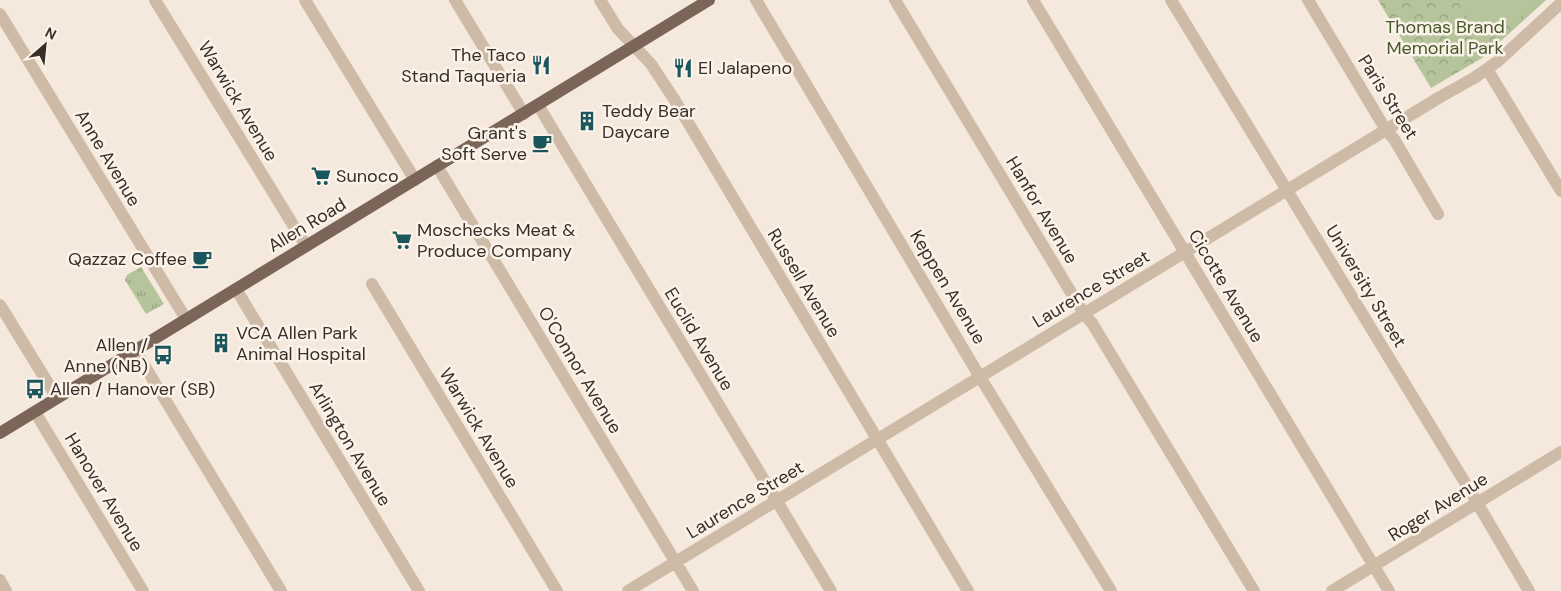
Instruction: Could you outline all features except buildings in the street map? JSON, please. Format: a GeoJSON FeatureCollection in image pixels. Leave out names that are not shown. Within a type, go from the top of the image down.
{"type":"FeatureCollection","features":[{"type":"Feature","properties":{"kind":"main road","name":"Allen Road"},"geometry":{"type":"LineString","coordinates":[[0,433],[709,0]]}},
{"type":"Feature","properties":{"kind":"street","name":"Warwick Avenue"},"geometry":{"type":"LineString","coordinates":[[155,0],[306,246]]}},
{"type":"Feature","properties":{"kind":"street"},"geometry":{"type":"LineString","coordinates":[[305,0],[415,180]]}},
{"type":"Feature","properties":{"kind":"street"},"geometry":{"type":"LineString","coordinates":[[455,0],[524,114]]}},
{"type":"Feature","properties":{"kind":"street","name":"Russell Avenue"},"geometry":{"type":"LineString","coordinates":[[600,0],[618,29],[652,64],[968,591]]}},
{"type":"Feature","properties":{"kind":"street","name":"Keppen Avenue"},"geometry":{"type":"LineString","coordinates":[[756,0],[980,376],[1111,591]]}},
{"type":"Feature","properties":{"kind":"street","name":"Hanfor Avenue"},"geometry":{"type":"LineString","coordinates":[[896,0],[1084,314],[1092,323],[1254,591]]}},
{"type":"Feature","properties":{"kind":"street","name":"Cicotte Avenue"},"geometry":{"type":"LineString","coordinates":[[1033,0],[1390,591]]}},
{"type":"Feature","properties":{"kind":"street","name":"University Street"},"geometry":{"type":"LineString","coordinates":[[1171,0],[1529,591]]}},
{"type":"Feature","properties":{"kind":"street","name":"Paris Street"},"geometry":{"type":"LineString","coordinates":[[1308,0],[1438,214]]}},
{"type":"Feature","properties":{"kind":"street","name":"Laurence Street"},"geometry":{"type":"LineString","coordinates":[[628,591],[1487,69],[1561,3]]}},
{"type":"Feature","properties":{"kind":"street","name":"Anne Avenue"},"geometry":{"type":"LineString","coordinates":[[0,14],[186,319]]}},
{"type":"Feature","properties":{"kind":"street"},"geometry":{"type":"LineString","coordinates":[[1487,69],[1561,191]]}},
{"type":"Feature","properties":{"kind":"street","name":"Euclid Avenue"},"geometry":{"type":"LineString","coordinates":[[538,105],[831,591]]}},
{"type":"Feature","properties":{"kind":"street","name":"O'Connor Avenue"},"geometry":{"type":"LineString","coordinates":[[437,166],[693,591]]}},
{"type":"Feature","properties":{"kind":"street","name":"Warwick Avenue"},"geometry":{"type":"LineString","coordinates":[[372,284],[557,591]]}},
{"type":"Feature","properties":{"kind":"street","name":"Arlington Avenue"},"geometry":{"type":"LineString","coordinates":[[236,289],[420,591]]}},
{"type":"Feature","properties":{"kind":"street"},"geometry":{"type":"LineString","coordinates":[[0,305],[56,398]]}},
{"type":"Feature","properties":{"kind":"street"},"geometry":{"type":"LineString","coordinates":[[135,350],[281,591]]}},
{"type":"Feature","properties":{"kind":"street","name":"Hanover Avenue"},"geometry":{"type":"LineString","coordinates":[[35,412],[143,591]]}},
{"type":"Feature","properties":{"kind":"street","name":"Roger Avenue"},"geometry":{"type":"LineString","coordinates":[[1332,591],[1561,452]]}},
{"type":"Feature","properties":{"kind":"street"},"geometry":{"type":"LineString","coordinates":[[0,580],[6,591]]}},
{"type":"Feature","properties":{"kind":"green space","name":"Thomas Brand Memorial Park"},"geometry":{"type":"Polygon","coordinates":[[[1378,0],[1546,0],[1482,58],[1431,88],[1378,0]]]}},
{"type":"Feature","properties":{"kind":"green space"},"geometry":{"type":"Polygon","coordinates":[[[1466,0],[1533,0],[1537,6],[1482,42],[1473,32],[1466,19],[1466,0]]]}},
{"type":"Feature","properties":{"kind":"green space"},"geometry":{"type":"Polygon","coordinates":[[[141,267],[164,304],[146,314],[125,280],[127,275],[141,267]]]}},
{"type":"Feature","properties":{"kind":"place","name":"The Taco Stand Taqueria"},"geometry":{"type":"Point","coordinates":[541,65]}},
{"type":"Feature","properties":{"kind":"place","name":"El Jalapeno"},"geometry":{"type":"Point","coordinates":[683,68]}},
{"type":"Feature","properties":{"kind":"place","name":"Teddy Bear Daycare"},"geometry":{"type":"Point","coordinates":[587,121]}},
{"type":"Feature","properties":{"kind":"place","name":"Grant's Soft Serve"},"geometry":{"type":"Point","coordinates":[542,143]}},
{"type":"Feature","properties":{"kind":"place","name":"Sunoco"},"geometry":{"type":"Point","coordinates":[321,176]}},
{"type":"Feature","properties":{"kind":"place","name":"Moschecks Meat & Produce Company"},"geometry":{"type":"Point","coordinates":[402,240]}},
{"type":"Feature","properties":{"kind":"place","name":"Qazzaz Coffee"},"geometry":{"type":"Point","coordinates":[202,259]}},
{"type":"Feature","properties":{"kind":"place","name":"VCA Allen Park Animal Hospital"},"geometry":{"type":"Point","coordinates":[221,343]}},
{"type":"Feature","properties":{"kind":"place","name":"Allen / Anne (NB)"},"geometry":{"type":"Point","coordinates":[163,355]}},
{"type":"Feature","properties":{"kind":"place","name":"Allen / Hanover (SB)"},"geometry":{"type":"Point","coordinates":[35,389]}}]}
